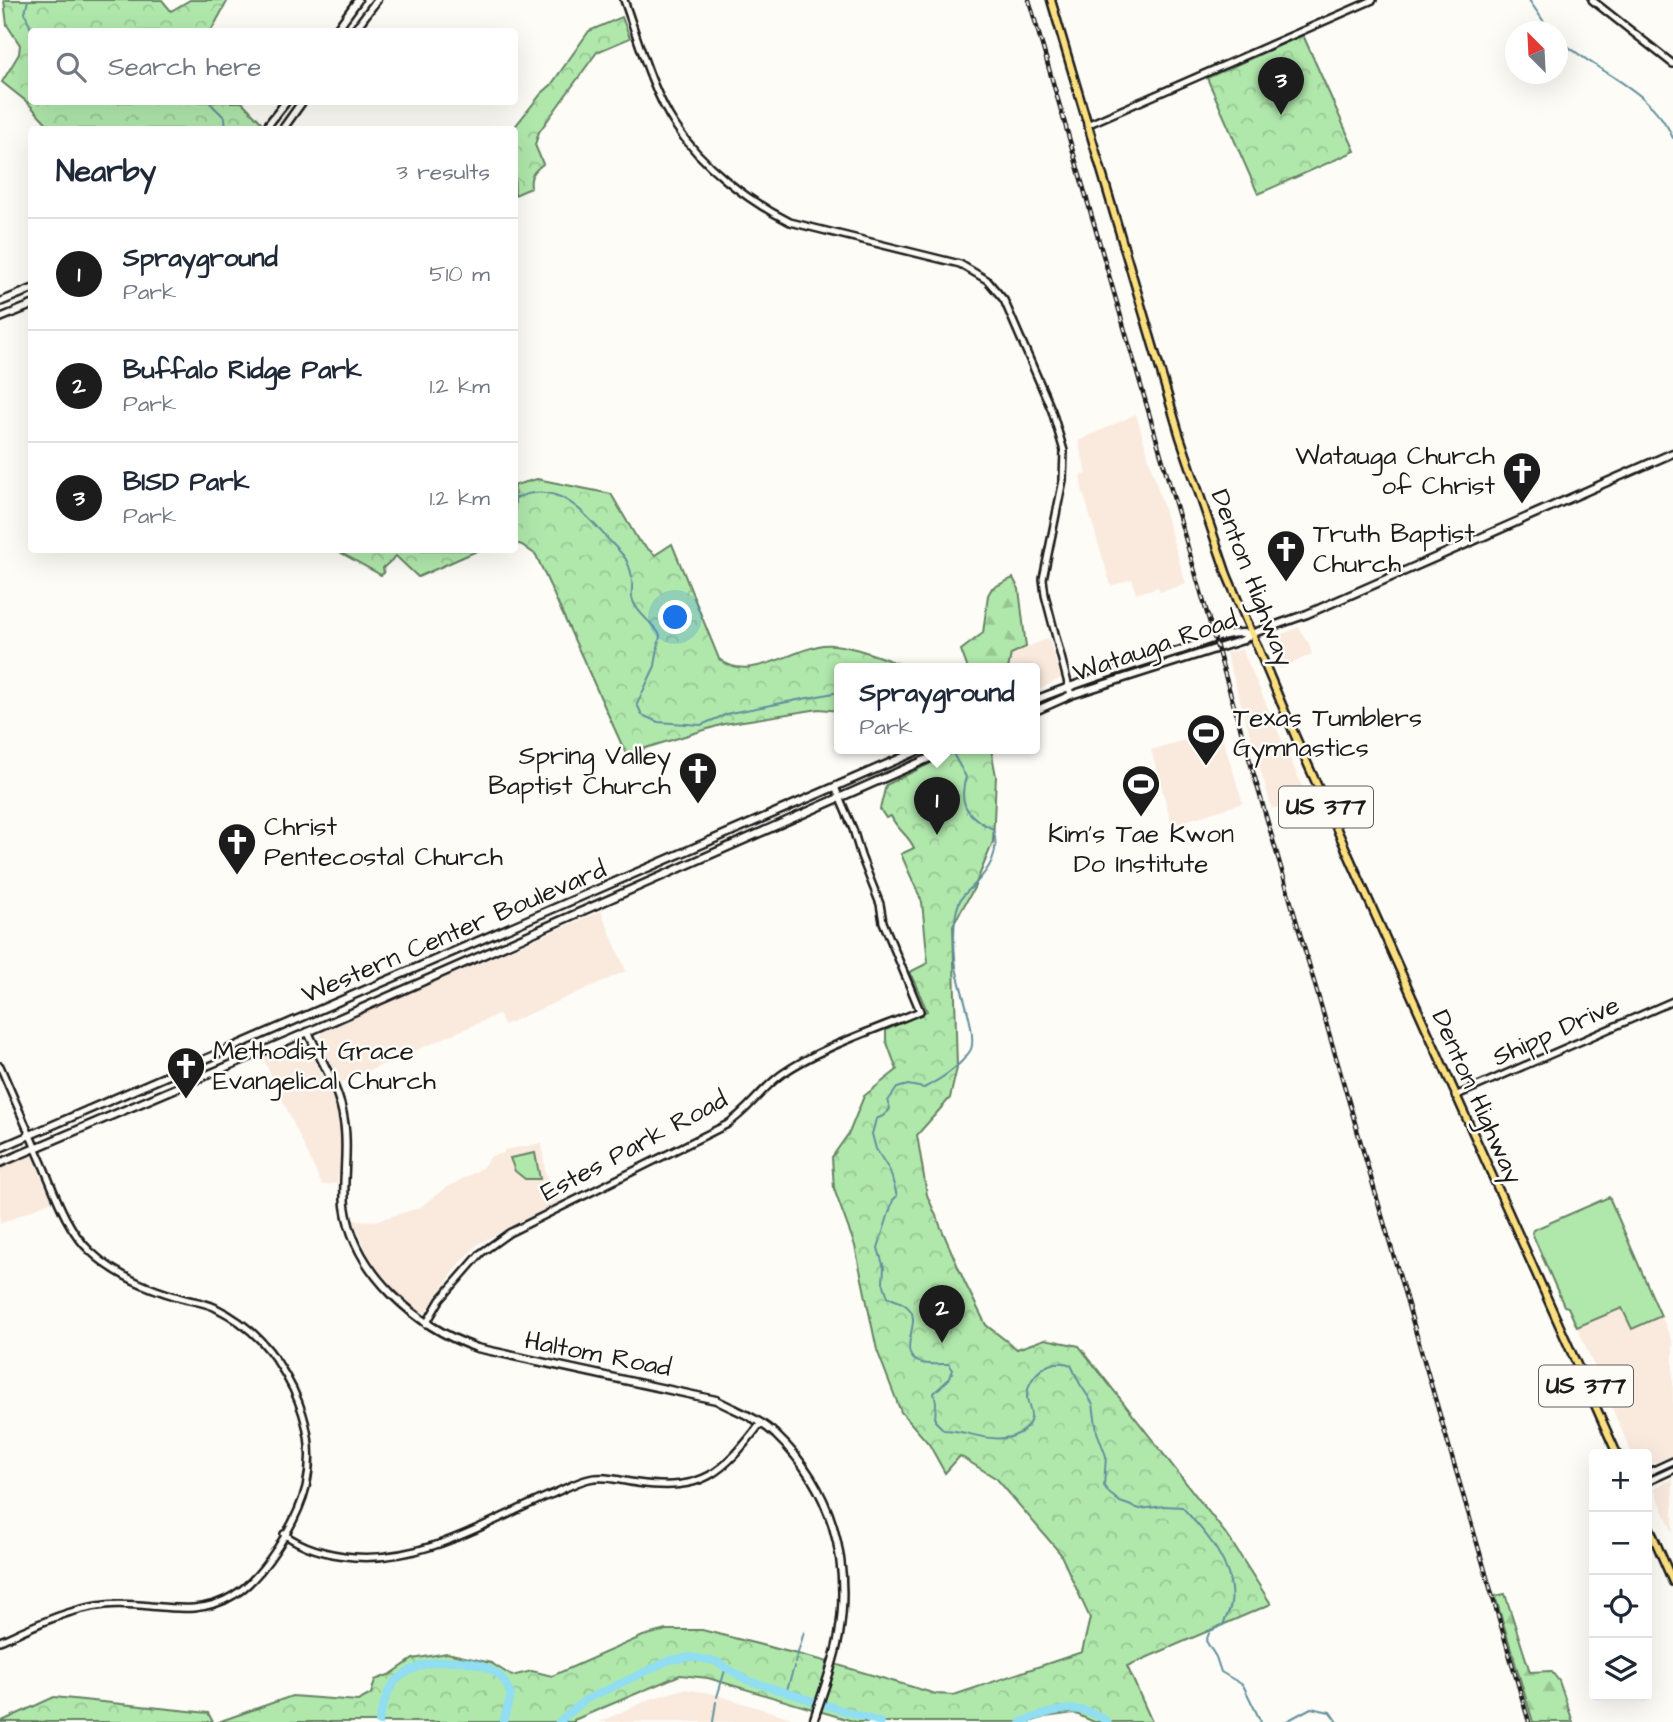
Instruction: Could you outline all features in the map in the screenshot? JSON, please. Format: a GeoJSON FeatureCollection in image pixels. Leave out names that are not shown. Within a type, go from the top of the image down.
{"type":"FeatureCollection","features":[{"type":"Feature","properties":{"kind":"main road"},"geometry":{"type":"LineString","coordinates":[[338,28],[358,0]]}},
{"type":"Feature","properties":{"kind":"main road"},"geometry":{"type":"LineString","coordinates":[[356,28],[377,0]]}},
{"type":"Feature","properties":{"kind":"main road","name":"Denton Highway"},"geometry":{"type":"LineString","coordinates":[[1051,0],[1180,437],[1214,542],[1251,634],[1455,1096],[1615,1449]]}},
{"type":"Feature","properties":{"kind":"main road"},"geometry":{"type":"LineString","coordinates":[[267,126],[284,105]]}},
{"type":"Feature","properties":{"kind":"main road"},"geometry":{"type":"LineString","coordinates":[[285,126],[300,105]]}},
{"type":"Feature","properties":{"kind":"main road"},"geometry":{"type":"LineString","coordinates":[[0,302],[28,291]]}},
{"type":"Feature","properties":{"kind":"main road"},"geometry":{"type":"LineString","coordinates":[[0,318],[28,307]]}},
{"type":"Feature","properties":{"kind":"main road","name":"Watauga Road"},"geometry":{"type":"LineString","coordinates":[[1040,709],[1071,695],[1243,640],[1251,634],[1307,614],[1673,453]]}},
{"type":"Feature","properties":{"kind":"main road"},"geometry":{"type":"LineString","coordinates":[[1040,698],[1214,640],[1241,632],[1251,634]]}},
{"type":"Feature","properties":{"kind":"main road","name":"Western Center Boulevard"},"geometry":{"type":"LineString","coordinates":[[0,1148],[911,754]]}},
{"type":"Feature","properties":{"kind":"main road"},"geometry":{"type":"LineString","coordinates":[[840,799],[938,754]]}},
{"type":"Feature","properties":{"kind":"main road"},"geometry":{"type":"LineString","coordinates":[[869,773],[873,784]]}},
{"type":"Feature","properties":{"kind":"main road","name":"Western Center Boulevard"},"geometry":{"type":"LineString","coordinates":[[0,1163],[308,1032],[840,799]]}},
{"type":"Feature","properties":{"kind":"main road"},"geometry":{"type":"LineString","coordinates":[[288,1025],[298,1026],[308,1032],[309,1023],[317,1012]]}},
{"type":"Feature","properties":{"kind":"main road","name":"Haltom Road"},"geometry":{"type":"LineString","coordinates":[[308,1032],[343,1115],[347,1153],[345,1203],[355,1239],[386,1288],[410,1312],[454,1340],[477,1349],[716,1400],[761,1423],[776,1435],[807,1472],[825,1505],[838,1541],[843,1601],[839,1637],[813,1722]]}},
{"type":"Feature","properties":{"kind":"main road"},"geometry":{"type":"LineString","coordinates":[[234,1062],[247,1043],[254,1048],[265,1050]]}},
{"type":"Feature","properties":{"kind":"main road"},"geometry":{"type":"LineString","coordinates":[[1652,1534],[1673,1582]]}},
{"type":"Feature","properties":{"kind":"street"},"geometry":{"type":"LineString","coordinates":[[624,0],[660,97],[674,125],[695,152],[741,191],[790,222],[960,264],[987,280],[1004,300],[1052,411],[1064,451],[1063,480],[1044,579],[1051,620],[1071,695]]}},
{"type":"Feature","properties":{"kind":"street"},"geometry":{"type":"LineString","coordinates":[[1087,125],[1373,0]]}},
{"type":"Feature","properties":{"kind":"street"},"geometry":{"type":"LineString","coordinates":[[1592,0],[1673,64]]}},
{"type":"Feature","properties":{"kind":"street"},"geometry":{"type":"LineString","coordinates":[[835,787],[840,799]]}},
{"type":"Feature","properties":{"kind":"street","name":"Estes Park Road"},"geometry":{"type":"LineString","coordinates":[[426,1324],[440,1300],[481,1253],[509,1233],[726,1125],[779,1077],[803,1062],[920,1011],[883,922],[879,901],[840,799]]}},
{"type":"Feature","properties":{"kind":"street","name":"Shipp Drive"},"geometry":{"type":"LineString","coordinates":[[1455,1096],[1673,1001]]}},
{"type":"Feature","properties":{"kind":"street"},"geometry":{"type":"LineString","coordinates":[[0,1066],[72,1229],[91,1252],[118,1271],[145,1286],[212,1306],[258,1336],[273,1354],[301,1408],[309,1435],[310,1465],[303,1498],[271,1559],[258,1575],[234,1596],[186,1609],[123,1604],[75,1610],[0,1641]]}},
{"type":"Feature","properties":{"kind":"street"},"geometry":{"type":"LineString","coordinates":[[284,1534],[298,1543],[329,1554],[365,1558],[402,1555],[455,1539],[591,1478],[668,1486],[703,1479],[732,1459],[761,1423]]}},
{"type":"Feature","properties":{"kind":"street"},"geometry":{"type":"LineString","coordinates":[[1652,1471],[1673,1461]]}},
{"type":"Feature","properties":{"kind":"street"},"geometry":{"type":"LineString","coordinates":[[1652,1480],[1673,1470]]}},
{"type":"Feature","properties":{"kind":"shaded area"},"geometry":{"type":"Polygon","coordinates":[[[1136,414],[1186,584],[1160,592],[1158,587],[1136,594],[1132,579],[1111,586],[1082,489],[1080,476],[1087,474],[1078,441],[1136,414]]]}},
{"type":"Feature","properties":{"kind":"shaded area"},"geometry":{"type":"Polygon","coordinates":[[[1299,627],[1312,654],[1280,669],[1268,640],[1299,627]]]}},
{"type":"Feature","properties":{"kind":"shaded area"},"geometry":{"type":"Polygon","coordinates":[[[1049,638],[1061,678],[1040,689],[1040,663],[1008,663],[1011,654],[1049,638]]]}},
{"type":"Feature","properties":{"kind":"shaded area"},"geometry":{"type":"Polygon","coordinates":[[[1242,649],[1308,799],[1272,809],[1226,653],[1242,649]]]}},
{"type":"Feature","properties":{"kind":"shaded area"},"geometry":{"type":"Polygon","coordinates":[[[1220,730],[1243,803],[1172,825],[1151,750],[1220,730]]]}},
{"type":"Feature","properties":{"kind":"shaded area"},"geometry":{"type":"Polygon","coordinates":[[[601,911],[626,971],[504,1025],[499,1014],[341,1083],[320,1041],[322,1030],[601,911]]]}},
{"type":"Feature","properties":{"kind":"shaded area"},"geometry":{"type":"Polygon","coordinates":[[[302,1038],[306,1041],[336,1106],[341,1128],[337,1184],[322,1185],[262,1056],[302,1038]]]}},
{"type":"Feature","properties":{"kind":"shaded area"},"geometry":{"type":"Polygon","coordinates":[[[542,1143],[545,1172],[560,1201],[478,1244],[457,1267],[426,1312],[421,1314],[379,1271],[353,1220],[375,1221],[419,1208],[441,1191],[482,1168],[491,1156],[504,1153],[504,1150],[542,1143]]]}},
{"type":"Feature","properties":{"kind":"shaded area"},"geometry":{"type":"Polygon","coordinates":[[[32,1154],[52,1201],[0,1224],[0,1168],[32,1154]]]}},
{"type":"Feature","properties":{"kind":"shaded area"},"geometry":{"type":"Polygon","coordinates":[[[1622,1308],[1632,1328],[1661,1316],[1673,1342],[1673,1455],[1652,1464],[1652,1449],[1630,1449],[1577,1327],[1622,1308]]]}},
{"type":"Feature","properties":{"kind":"shaded area"},"geometry":{"type":"Polygon","coordinates":[[[1673,1479],[1673,1533],[1654,1488],[1673,1479]]]}},
{"type":"Feature","properties":{"kind":"shaded area"},"geometry":{"type":"Polygon","coordinates":[[[684,1689],[710,1693],[805,1722],[599,1722],[653,1698],[684,1689]]]}},
{"type":"Feature","properties":{"kind":"green space"},"geometry":{"type":"Polygon","coordinates":[[[4,0],[162,0],[171,11],[190,0],[228,0],[213,28],[28,28],[28,103],[2,82],[19,54],[20,45],[7,25],[4,0]]]}},
{"type":"Feature","properties":{"kind":"green space"},"geometry":{"type":"Polygon","coordinates":[[[622,17],[630,38],[597,52],[539,132],[535,145],[543,164],[533,174],[531,188],[518,194],[518,126],[515,126],[551,85],[589,31],[622,17]]]}},
{"type":"Feature","properties":{"kind":"green space"},"geometry":{"type":"Polygon","coordinates":[[[1303,35],[1355,151],[1258,194],[1207,78],[1303,35]]]}},
{"type":"Feature","properties":{"kind":"green space"},"geometry":{"type":"Polygon","coordinates":[[[30,105],[245,105],[261,122],[261,126],[49,126],[30,105]]]}},
{"type":"Feature","properties":{"kind":"green space"},"geometry":{"type":"Polygon","coordinates":[[[537,479],[611,494],[638,540],[655,555],[672,544],[719,659],[730,665],[743,668],[770,663],[823,645],[844,646],[896,663],[834,663],[834,710],[819,709],[724,724],[626,754],[536,555],[518,544],[518,484],[537,479]]]}},
{"type":"Feature","properties":{"kind":"green space"},"geometry":{"type":"Polygon","coordinates":[[[341,553],[472,553],[418,577],[396,556],[383,568],[384,573],[381,575],[341,553]]]}},
{"type":"Feature","properties":{"kind":"green space"},"geometry":{"type":"Polygon","coordinates":[[[1013,578],[1019,589],[1026,647],[1011,654],[1009,663],[966,663],[961,650],[983,633],[988,595],[992,588],[1013,578]]]}},
{"type":"Feature","properties":{"kind":"green space"},"geometry":{"type":"Polygon","coordinates":[[[950,754],[992,754],[996,776],[993,842],[974,888],[953,925],[957,1068],[950,1098],[917,1135],[927,1195],[965,1283],[986,1325],[1017,1349],[1045,1339],[1079,1346],[1229,1538],[1271,1604],[1127,1666],[1152,1722],[1094,1722],[1074,1713],[1030,1722],[856,1722],[708,1678],[680,1675],[574,1722],[218,1722],[292,1696],[358,1701],[371,1694],[375,1680],[391,1674],[413,1659],[447,1653],[491,1663],[512,1676],[532,1671],[552,1676],[643,1636],[666,1630],[702,1630],[821,1660],[936,1694],[954,1695],[1082,1652],[1090,1618],[1060,1553],[997,1479],[960,1456],[945,1473],[929,1444],[901,1412],[877,1350],[855,1246],[834,1189],[832,1157],[849,1133],[864,1096],[897,1070],[886,1040],[886,1030],[927,1011],[910,972],[928,963],[922,902],[901,854],[914,848],[891,816],[886,818],[880,809],[886,785],[950,754]]]}},
{"type":"Feature","properties":{"kind":"green space"},"geometry":{"type":"Polygon","coordinates":[[[535,1153],[540,1179],[525,1179],[515,1171],[510,1158],[535,1153]]]}},
{"type":"Feature","properties":{"kind":"green space"},"geometry":{"type":"Polygon","coordinates":[[[1609,1197],[1661,1316],[1632,1329],[1622,1308],[1577,1327],[1568,1307],[1564,1306],[1532,1233],[1533,1230],[1609,1197]]]}},
{"type":"Feature","properties":{"kind":"green space"},"geometry":{"type":"Polygon","coordinates":[[[1505,1594],[1530,1672],[1551,1671],[1559,1681],[1573,1722],[1533,1722],[1495,1596],[1505,1594]]]}},
{"type":"Feature","properties":{"kind":"green space"},"geometry":{"type":"Polygon","coordinates":[[[54,1697],[208,1713],[213,1722],[0,1722],[54,1697]]]}},
{"type":"Feature","properties":{"kind":"waterway"},"geometry":{"type":"LineString","coordinates":[[28,0],[25,13],[31,28]]}},
{"type":"Feature","properties":{"kind":"waterway"},"geometry":{"type":"LineString","coordinates":[[1529,0],[1543,21]]}},
{"type":"Feature","properties":{"kind":"waterway"},"geometry":{"type":"LineString","coordinates":[[1568,46],[1652,106],[1673,138]]}},
{"type":"Feature","properties":{"kind":"waterway"},"geometry":{"type":"LineString","coordinates":[[212,105],[225,118],[226,126]]}},
{"type":"Feature","properties":{"kind":"waterway"},"geometry":{"type":"LineString","coordinates":[[518,498],[542,493],[555,495],[577,507],[623,555],[632,577]]}},
{"type":"Feature","properties":{"kind":"waterway"},"geometry":{"type":"LineString","coordinates":[[632,580],[633,602],[660,635],[655,666],[637,704],[642,715],[658,722],[701,725],[730,713],[834,693]]}},
{"type":"Feature","properties":{"kind":"waterway"},"geometry":{"type":"LineString","coordinates":[[953,754],[966,777],[964,803],[977,820],[993,829],[996,845],[984,874],[961,898],[955,918],[956,967],[970,1023],[972,1044],[961,1063],[937,1081],[924,1088],[908,1085],[897,1088],[888,1101],[890,1109],[876,1119],[872,1134],[876,1149],[890,1171],[897,1196],[893,1200],[878,1248],[884,1268],[883,1282],[888,1297],[911,1311],[913,1324],[909,1348],[914,1360],[925,1364],[949,1364],[953,1370],[949,1379],[934,1393],[935,1421],[944,1430],[991,1438],[1009,1437],[1022,1432],[1030,1420],[1027,1397],[1031,1381],[1048,1365],[1071,1365],[1093,1404],[1097,1432],[1106,1456],[1104,1486],[1109,1493],[1120,1502],[1140,1509],[1182,1507],[1209,1539],[1224,1563],[1231,1590],[1230,1607],[1223,1625],[1210,1631],[1206,1641],[1221,1672],[1243,1685],[1261,1722]]}},
{"type":"Feature","properties":{"kind":"waterway"},"geometry":{"type":"LineString","coordinates":[[795,1663],[804,1632]]}},
{"type":"Feature","properties":{"kind":"waterway"},"geometry":{"type":"LineString","coordinates":[[559,1722],[585,1700],[670,1660],[691,1657],[715,1661],[747,1680],[880,1722]]}},
{"type":"Feature","properties":{"kind":"waterway"},"geometry":{"type":"LineString","coordinates":[[379,1722],[383,1706],[395,1682],[418,1667],[447,1661],[476,1664],[500,1676],[511,1695],[503,1722]]}},
{"type":"Feature","properties":{"kind":"waterway"},"geometry":{"type":"LineString","coordinates":[[717,1697],[726,1667]]}},
{"type":"Feature","properties":{"kind":"waterway"},"geometry":{"type":"LineString","coordinates":[[786,1693],[794,1667]]}},
{"type":"Feature","properties":{"kind":"waterway"},"geometry":{"type":"LineString","coordinates":[[713,1722],[716,1702]]}},
{"type":"Feature","properties":{"kind":"waterway"},"geometry":{"type":"LineString","coordinates":[[1285,1722],[1311,1708],[1330,1712],[1337,1722]]}},
{"type":"Feature","properties":{"kind":"waterway"},"geometry":{"type":"LineString","coordinates":[[1021,1722],[1054,1711],[1076,1709],[1097,1715],[1107,1722]]}},
{"type":"Feature","properties":{"kind":"railway"},"geometry":{"type":"LineString","coordinates":[[1029,0],[1529,1722]]}},
{"type":"Feature","properties":{"kind":"place","name":"BISD Park"},"geometry":{"type":"Point","coordinates":[1281,115]}},
{"type":"Feature","properties":{"kind":"place","name":"Watauga Church of Christ"},"geometry":{"type":"Point","coordinates":[1522,505]}},
{"type":"Feature","properties":{"kind":"place","name":"Truth Baptist Church"},"geometry":{"type":"Point","coordinates":[1286,583]}},
{"type":"Feature","properties":{"kind":"place","name":"Texas Tumblers Gymnastics"},"geometry":{"type":"Point","coordinates":[1206,767]}},
{"type":"Feature","properties":{"kind":"place","name":"Spring Valley Baptist Church"},"geometry":{"type":"Point","coordinates":[698,805]}},
{"type":"Feature","properties":{"kind":"place","name":"Kim's Tae Kwon Do Institute"},"geometry":{"type":"Point","coordinates":[1141,818]}},
{"type":"Feature","properties":{"kind":"place","name":"Sprayground"},"geometry":{"type":"Point","coordinates":[937,835]}},
{"type":"Feature","properties":{"kind":"place","name":"Christ Pentecostal Church"},"geometry":{"type":"Point","coordinates":[237,876]}},
{"type":"Feature","properties":{"kind":"place","name":"Methodist Grace Evangelical Church"},"geometry":{"type":"Point","coordinates":[186,1100]}},
{"type":"Feature","properties":{"kind":"place","name":"Buffalo Ridge Park"},"geometry":{"type":"Point","coordinates":[942,1343]}}]}
